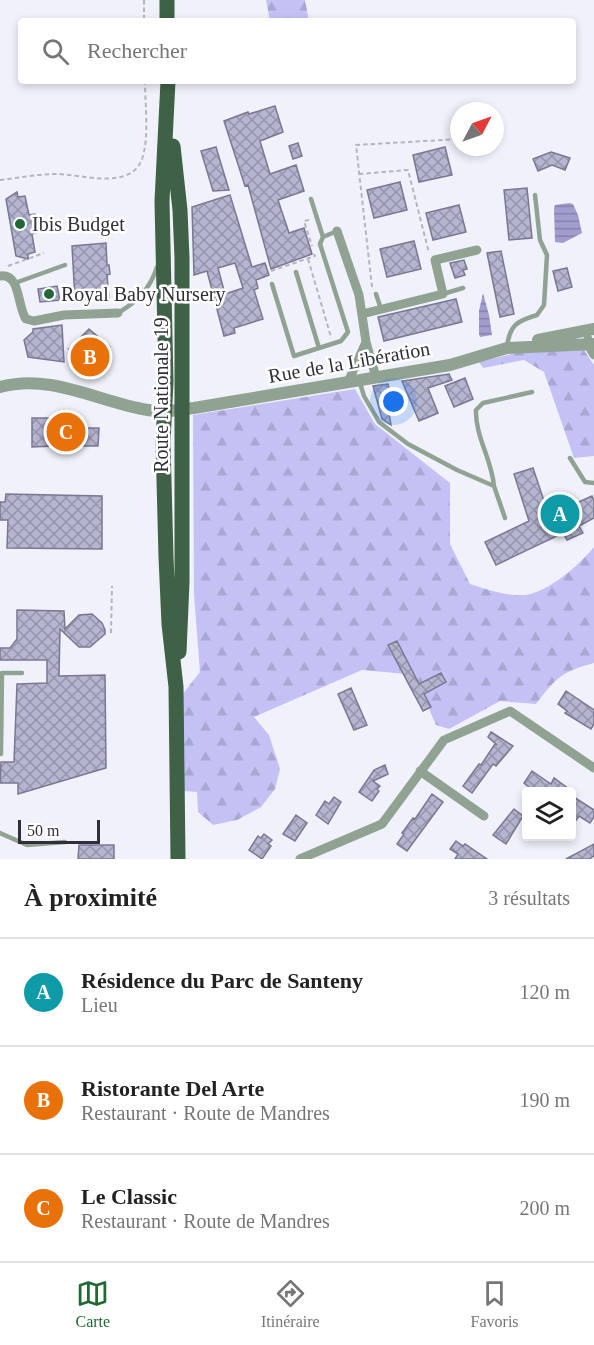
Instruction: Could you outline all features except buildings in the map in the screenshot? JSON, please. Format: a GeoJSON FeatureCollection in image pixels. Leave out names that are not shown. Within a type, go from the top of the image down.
{"type":"FeatureCollection","features":[{"type":"Feature","properties":{"kind":"main road"},"geometry":{"type":"LineString","coordinates":[[167,0],[167,18]]}},
{"type":"Feature","properties":{"kind":"main road","name":"Route Nationale 19"},"geometry":{"type":"LineString","coordinates":[[168,84],[162,201],[166,568],[176,687]]}},
{"type":"Feature","properties":{"kind":"main road","name":"Route Nationale 19"},"geometry":{"type":"LineString","coordinates":[[168,104],[180,220],[183,409],[180,446],[181,625],[176,687],[178,859]]}},
{"type":"Feature","properties":{"kind":"street"},"geometry":{"type":"LineString","coordinates":[[337,231],[359,295],[366,342],[376,377]]}},
{"type":"Feature","properties":{"kind":"street"},"geometry":{"type":"LineString","coordinates":[[362,314],[443,294],[435,260],[477,250]]}},
{"type":"Feature","properties":{"kind":"street"},"geometry":{"type":"LineString","coordinates":[[0,276],[6,275],[12,278],[21,313],[26,319],[33,321],[64,315],[118,313]]}},
{"type":"Feature","properties":{"kind":"street","name":"Rue de la Libération"},"geometry":{"type":"LineString","coordinates":[[0,387],[23,383],[46,384],[149,411],[165,411],[450,365],[539,340],[591,330]]}},
{"type":"Feature","properties":{"kind":"street"},"geometry":{"type":"LineString","coordinates":[[591,330],[592,348]]}},
{"type":"Feature","properties":{"kind":"street"},"geometry":{"type":"LineString","coordinates":[[354,381],[366,342]]}},
{"type":"Feature","properties":{"kind":"street","name":"Rue de la Libération"},"geometry":{"type":"LineString","coordinates":[[520,346],[592,348]]}},
{"type":"Feature","properties":{"kind":"street"},"geometry":{"type":"LineString","coordinates":[[300,859],[382,824],[444,740],[510,711],[594,768]]}},
{"type":"Feature","properties":{"kind":"street"},"geometry":{"type":"LineString","coordinates":[[420,771],[484,816]]}},
{"type":"Feature","properties":{"kind":"lane"},"geometry":{"type":"LineString","coordinates":[[507,348],[508,335],[516,322],[537,315],[544,305],[547,255],[540,240],[535,195]]}},
{"type":"Feature","properties":{"kind":"lane"},"geometry":{"type":"LineString","coordinates":[[272,284],[294,356],[341,341],[348,332],[320,244],[323,237],[311,199]]}},
{"type":"Feature","properties":{"kind":"lane"},"geometry":{"type":"LineString","coordinates":[[323,237],[337,231]]}},
{"type":"Feature","properties":{"kind":"lane"},"geometry":{"type":"LineString","coordinates":[[118,313],[146,292],[154,278],[163,250]]}},
{"type":"Feature","properties":{"kind":"lane"},"geometry":{"type":"LineString","coordinates":[[15,283],[65,265]]}},
{"type":"Feature","properties":{"kind":"lane"},"geometry":{"type":"LineString","coordinates":[[296,272],[319,348]]}},
{"type":"Feature","properties":{"kind":"lane"},"geometry":{"type":"LineString","coordinates":[[443,294],[463,288]]}},
{"type":"Feature","properties":{"kind":"lane"},"geometry":{"type":"LineString","coordinates":[[376,294],[381,309]]}},
{"type":"Feature","properties":{"kind":"lane"},"geometry":{"type":"LineString","coordinates":[[354,381],[379,422],[408,444],[457,470],[494,486]]}},
{"type":"Feature","properties":{"kind":"lane"},"geometry":{"type":"LineString","coordinates":[[505,518],[476,419],[476,410],[483,403],[532,392]]}},
{"type":"Feature","properties":{"kind":"lane"},"geometry":{"type":"LineString","coordinates":[[570,458],[585,482],[594,483]]}},
{"type":"Feature","properties":{"kind":"lane"},"geometry":{"type":"LineString","coordinates":[[1,754],[2,673],[22,673]]}},
{"type":"Feature","properties":{"kind":"lane"},"geometry":{"type":"LineString","coordinates":[[0,833],[27,845],[66,842]]}},
{"type":"Feature","properties":{"kind":"path"},"geometry":{"type":"LineString","coordinates":[[144,0],[144,18]]}},
{"type":"Feature","properties":{"kind":"path"},"geometry":{"type":"LineString","coordinates":[[0,180],[56,174],[113,178],[132,172],[140,163],[144,150],[145,84]]}},
{"type":"Feature","properties":{"kind":"path"},"geometry":{"type":"LineString","coordinates":[[376,294],[371,286],[356,145],[450,140]]}},
{"type":"Feature","properties":{"kind":"path"},"geometry":{"type":"LineString","coordinates":[[359,174],[408,170],[430,261]]}},
{"type":"Feature","properties":{"kind":"path"},"geometry":{"type":"LineString","coordinates":[[271,271],[315,256],[304,221],[317,217]]}},
{"type":"Feature","properties":{"kind":"path"},"geometry":{"type":"LineString","coordinates":[[0,270],[17,261],[30,260],[44,253]]}},
{"type":"Feature","properties":{"kind":"path"},"geometry":{"type":"LineString","coordinates":[[308,259],[333,344]]}},
{"type":"Feature","properties":{"kind":"path"},"geometry":{"type":"LineString","coordinates":[[111,633],[112,586]]}},
{"type":"Feature","properties":{"kind":"green space"},"geometry":{"type":"Polygon","coordinates":[[[266,0],[305,0],[308,18],[269,18],[266,0]]]}},
{"type":"Feature","properties":{"kind":"green space"},"geometry":{"type":"Polygon","coordinates":[[[528,350],[584,350],[594,365],[594,456],[574,458],[544,372],[524,360],[483,368],[479,362],[528,350]]]}},
{"type":"Feature","properties":{"kind":"green space"},"geometry":{"type":"Polygon","coordinates":[[[355,389],[375,424],[450,483],[450,544],[470,584],[508,594],[530,594],[548,587],[565,575],[594,547],[594,663],[574,669],[560,677],[536,704],[500,701],[449,729],[436,725],[422,693],[406,674],[362,670],[254,717],[269,735],[280,769],[275,789],[261,807],[237,820],[213,825],[198,812],[197,792],[183,791],[178,700],[200,672],[194,595],[193,415],[355,389]]]}},
{"type":"Feature","properties":{"kind":"shaded area"},"geometry":{"type":"Polygon","coordinates":[[[573,204],[578,215],[582,233],[563,243],[555,242],[555,205],[573,204]]]}},
{"type":"Feature","properties":{"kind":"shaded area"},"geometry":{"type":"Polygon","coordinates":[[[483,293],[492,335],[480,337],[479,311],[483,293]]]}},
{"type":"Feature","properties":{"kind":"place","name":"Ibis Budget"},"geometry":{"type":"Point","coordinates":[20,224]}},
{"type":"Feature","properties":{"kind":"place","name":"Royal Baby Nursery"},"geometry":{"type":"Point","coordinates":[49,294]}},
{"type":"Feature","properties":{"kind":"place","name":"Ristorante Del Arte"},"geometry":{"type":"Point","coordinates":[90,357]}},
{"type":"Feature","properties":{"kind":"place","name":"Le Classic"},"geometry":{"type":"Point","coordinates":[66,432]}},
{"type":"Feature","properties":{"kind":"place","name":"Résidence du Parc de Santeny"},"geometry":{"type":"Point","coordinates":[560,514]}}]}
